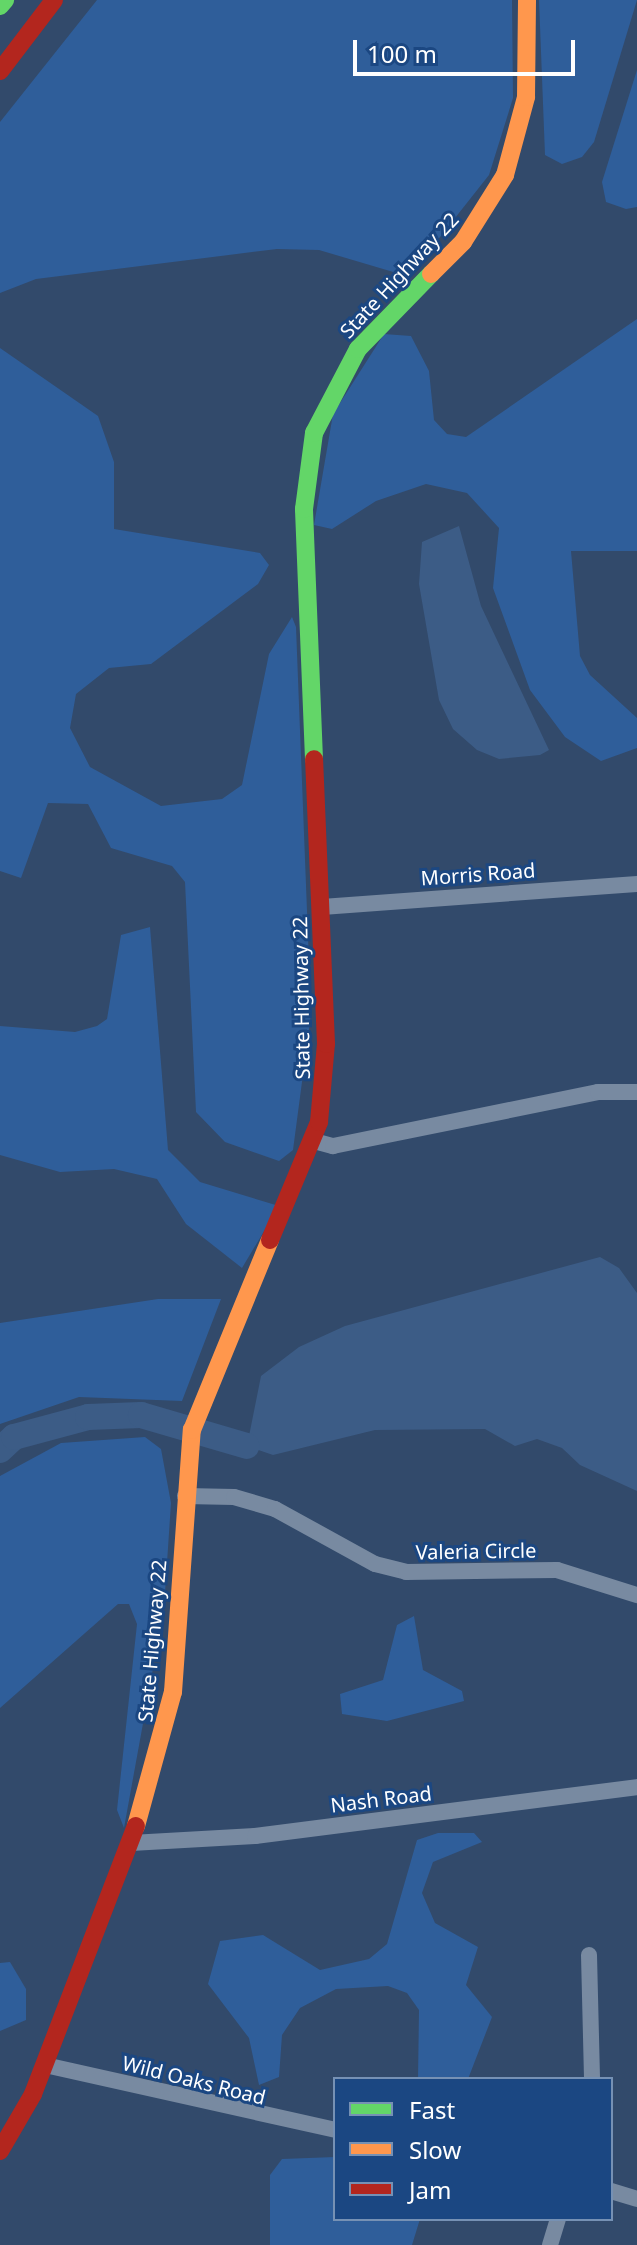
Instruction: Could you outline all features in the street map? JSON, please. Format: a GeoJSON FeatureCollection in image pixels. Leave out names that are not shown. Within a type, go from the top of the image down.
{"type":"FeatureCollection","features":[{"type":"Feature","properties":{"kind":"main road"},"geometry":{"type":"LineString","coordinates":[[0,6],[5,0]]}},
{"type":"Feature","properties":{"kind":"main road"},"geometry":{"type":"LineString","coordinates":[[0,71],[54,0]]}},
{"type":"Feature","properties":{"kind":"main road","name":"State Highway 22"},"geometry":{"type":"LineString","coordinates":[[0,2151],[45,2065],[131,1843],[170,1708],[189,1450],[198,1409],[314,1141],[326,1072],[322,907],[304,509],[314,433],[358,349],[463,242],[505,175],[526,97],[527,0]]}},
{"type":"Feature","properties":{"kind":"street","name":"Morris Road"},"geometry":{"type":"LineString","coordinates":[[322,907],[637,884]]}},
{"type":"Feature","properties":{"kind":"street"},"geometry":{"type":"LineString","coordinates":[[314,1141],[333,1146],[598,1092],[637,1092]]}},
{"type":"Feature","properties":{"kind":"street","name":"Valeria Circle"},"geometry":{"type":"LineString","coordinates":[[185,1496],[234,1497],[275,1509],[375,1564],[406,1572],[557,1570],[637,1595]]}},
{"type":"Feature","properties":{"kind":"street","name":"Nash Road"},"geometry":{"type":"LineString","coordinates":[[131,1843],[239,1837],[637,1787]]}},
{"type":"Feature","properties":{"kind":"street"},"geometry":{"type":"LineString","coordinates":[[589,1955],[592,2077]]}},
{"type":"Feature","properties":{"kind":"street","name":"Wild Oaks Road"},"geometry":{"type":"LineString","coordinates":[[45,2065],[333,2130]]}},
{"type":"Feature","properties":{"kind":"street"},"geometry":{"type":"LineString","coordinates":[[613,2192],[637,2199]]}},
{"type":"Feature","properties":{"kind":"street"},"geometry":{"type":"LineString","coordinates":[[550,2245],[557,2221]]}},
{"type":"Feature","properties":{"kind":"shaded area"},"geometry":{"type":"Polygon","coordinates":[[[97,0],[512,0],[513,98],[489,175],[425,256],[400,274],[319,250],[277,249],[36,279],[0,293],[0,122],[97,0]]]}},
{"type":"Feature","properties":{"kind":"shaded area"},"geometry":{"type":"Polygon","coordinates":[[[539,0],[637,0],[594,142],[582,157],[562,164],[545,155],[539,0]]]}},
{"type":"Feature","properties":{"kind":"shaded area"},"geometry":{"type":"Polygon","coordinates":[[[637,70],[637,207],[626,209],[606,202],[602,182],[637,70]]]}},
{"type":"Feature","properties":{"kind":"shaded area"},"geometry":{"type":"Polygon","coordinates":[[[637,319],[637,551],[571,551],[580,656],[590,675],[637,718],[637,748],[601,761],[565,737],[530,690],[493,588],[499,528],[467,493],[426,484],[376,501],[332,529],[314,525],[333,414],[384,334],[411,336],[429,371],[434,420],[447,434],[466,437],[637,319]]]}},
{"type":"Feature","properties":{"kind":"shaded area"},"geometry":{"type":"Polygon","coordinates":[[[0,348],[98,416],[114,462],[114,529],[260,553],[269,565],[258,584],[151,664],[109,668],[76,694],[70,728],[90,767],[161,806],[222,799],[242,785],[269,654],[292,617],[296,627],[311,1014],[293,1150],[279,1161],[225,1142],[196,1112],[185,882],[172,866],[111,848],[88,804],[48,803],[21,878],[0,871],[0,348]]]}},
{"type":"Feature","properties":{"kind":"shaded area"},"geometry":{"type":"Polygon","coordinates":[[[459,526],[481,606],[549,750],[540,755],[499,759],[477,750],[453,729],[439,700],[419,584],[422,542],[459,526]]]}},
{"type":"Feature","properties":{"kind":"shaded area"},"geometry":{"type":"Polygon","coordinates":[[[150,927],[168,1150],[200,1182],[279,1206],[242,1268],[186,1224],[157,1179],[114,1169],[60,1172],[0,1155],[0,1026],[75,1032],[97,1026],[107,1019],[121,935],[150,927]]]}},
{"type":"Feature","properties":{"kind":"shaded area"},"geometry":{"type":"Polygon","coordinates":[[[600,1257],[619,1268],[637,1293],[637,1491],[580,1465],[562,1448],[537,1439],[515,1446],[485,1429],[375,1430],[273,1455],[247,1446],[261,1376],[299,1347],[345,1326],[600,1257]]]}},
{"type":"Feature","properties":{"kind":"shaded area"},"geometry":{"type":"Polygon","coordinates":[[[158,1299],[221,1299],[182,1401],[79,1397],[0,1424],[0,1323],[158,1299]]]}},
{"type":"Feature","properties":{"kind":"shaded area"},"geometry":{"type":"Polygon","coordinates":[[[145,1437],[161,1449],[171,1503],[164,1608],[124,1828],[117,1810],[137,1624],[129,1604],[118,1604],[0,1708],[0,1476],[61,1443],[145,1437]]]}},
{"type":"Feature","properties":{"kind":"shaded area"},"geometry":{"type":"Polygon","coordinates":[[[414,1616],[423,1670],[462,1691],[464,1701],[387,1721],[342,1714],[340,1694],[383,1680],[397,1625],[414,1616]]]}},
{"type":"Feature","properties":{"kind":"shaded area"},"geometry":{"type":"Polygon","coordinates":[[[438,1833],[474,1833],[482,1842],[433,1862],[422,1893],[435,1923],[478,1947],[466,1985],[492,2017],[469,2077],[418,2077],[419,2010],[407,1993],[388,1986],[336,1989],[300,2008],[282,2035],[279,2077],[259,2085],[249,2038],[208,1984],[220,1941],[263,1935],[320,1970],[369,1959],[387,1944],[417,1840],[438,1833]]]}},
{"type":"Feature","properties":{"kind":"shaded area"},"geometry":{"type":"Polygon","coordinates":[[[10,1962],[26,1989],[26,2020],[0,2031],[0,1963],[10,1962]]]}},
{"type":"Feature","properties":{"kind":"shaded area"},"geometry":{"type":"Polygon","coordinates":[[[333,2157],[333,2221],[419,2221],[412,2245],[270,2245],[270,2175],[282,2159],[333,2157]]]}},
{"type":"Feature","properties":{"kind":"waterway"},"geometry":{"type":"LineString","coordinates":[[0,1450],[14,1437],[88,1417],[141,1415],[247,1446]]}},
{"type":"Feature","properties":{"kind":"traffic: fast"},"geometry":{"type":"LineString","coordinates":[[0,6],[5,0]]}},
{"type":"Feature","properties":{"kind":"traffic: fast"},"geometry":{"type":"LineString","coordinates":[[314,759],[304,509],[314,433],[358,349],[431,274]]}},
{"type":"Feature","properties":{"kind":"traffic: slow"},"geometry":{"type":"LineString","coordinates":[[431,274],[463,242],[505,175],[526,97],[527,0]]}},
{"type":"Feature","properties":{"kind":"traffic: slow"},"geometry":{"type":"LineString","coordinates":[[136,1826],[173,1692],[192,1430],[270,1240]]}},
{"type":"Feature","properties":{"kind":"traffic: jam"},"geometry":{"type":"LineString","coordinates":[[0,71],[54,0]]}},
{"type":"Feature","properties":{"kind":"traffic: jam"},"geometry":{"type":"LineString","coordinates":[[270,1240],[319,1122],[326,1044],[314,759]]}},
{"type":"Feature","properties":{"kind":"traffic: jam"},"geometry":{"type":"LineString","coordinates":[[0,2151],[33,2094],[136,1826]]}}]}
